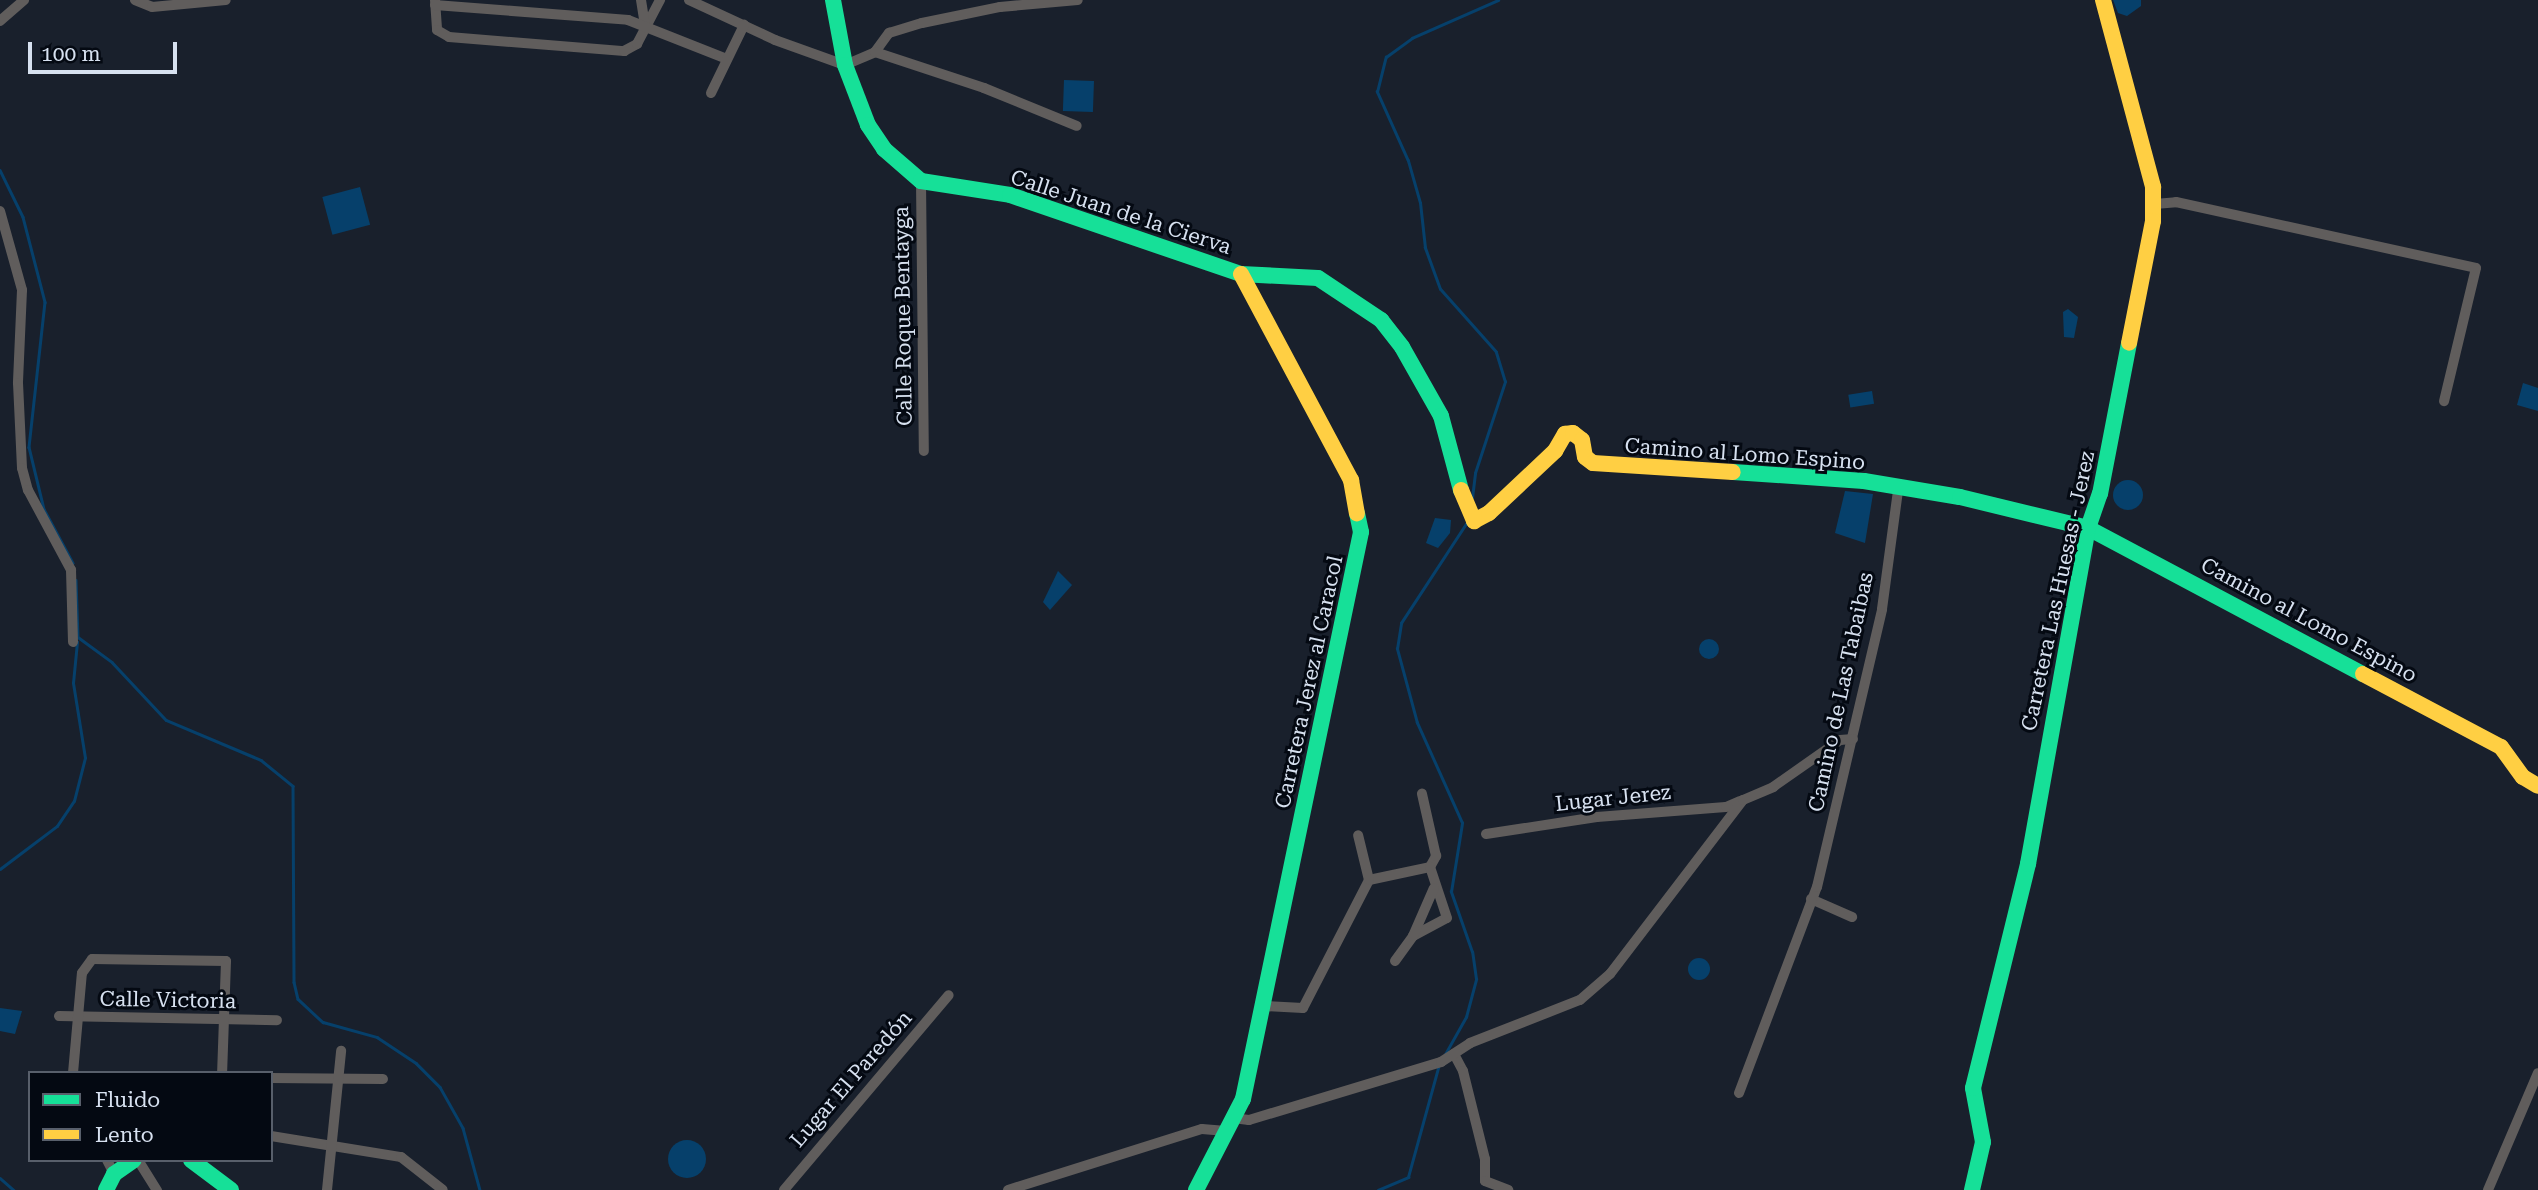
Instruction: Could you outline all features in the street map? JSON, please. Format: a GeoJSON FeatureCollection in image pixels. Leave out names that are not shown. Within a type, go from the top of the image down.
{"type":"FeatureCollection","features":[{"type":"Feature","properties":{"kind":"street"},"geometry":{"type":"LineString","coordinates":[[0,21],[24,0]]}},
{"type":"Feature","properties":{"kind":"street"},"geometry":{"type":"LineString","coordinates":[[135,0],[152,7],[226,0]]}},
{"type":"Feature","properties":{"kind":"street"},"geometry":{"type":"LineString","coordinates":[[641,0],[645,24]]}},
{"type":"Feature","properties":{"kind":"street"},"geometry":{"type":"LineString","coordinates":[[660,0],[645,24],[637,44],[624,51],[449,37],[437,30],[435,2],[645,24],[727,59]]}},
{"type":"Feature","properties":{"kind":"street"},"geometry":{"type":"LineString","coordinates":[[689,0],[845,65],[874,52],[889,33],[922,23],[1000,8],[1079,0]]}},
{"type":"Feature","properties":{"kind":"street"},"geometry":{"type":"LineString","coordinates":[[833,0],[845,65],[868,125],[884,149],[921,181]]}},
{"type":"Feature","properties":{"kind":"street","name":"Carretera Las Huesas - Jerez"},"geometry":{"type":"LineString","coordinates":[[1972,1190],[1983,1142],[1973,1107],[1973,1088],[2028,864],[2088,527],[2105,467],[2155,204],[2104,0]]}},
{"type":"Feature","properties":{"kind":"street"},"geometry":{"type":"LineString","coordinates":[[711,93],[744,25]]}},
{"type":"Feature","properties":{"kind":"street"},"geometry":{"type":"LineString","coordinates":[[874,52],[984,88],[1077,126]]}},
{"type":"Feature","properties":{"kind":"street","name":"Calle Juan de la Cierva"},"geometry":{"type":"LineString","coordinates":[[921,181],[1010,195],[1241,274]]}},
{"type":"Feature","properties":{"kind":"street","name":"Calle Roque Bentayga"},"geometry":{"type":"LineString","coordinates":[[921,181],[924,451]]}},
{"type":"Feature","properties":{"kind":"street"},"geometry":{"type":"LineString","coordinates":[[2155,204],[2176,202],[2476,268],[2444,401]]}},
{"type":"Feature","properties":{"kind":"street"},"geometry":{"type":"LineString","coordinates":[[0,211],[22,290],[18,383],[22,468],[28,490],[71,570],[73,642]]}},
{"type":"Feature","properties":{"kind":"street","name":"Camino al Lomo Espino"},"geometry":{"type":"LineString","coordinates":[[1241,274],[1318,278],[1381,320],[1402,347],[1441,416],[1469,517],[1475,521],[1489,513],[1555,451],[1565,434],[1573,433],[1583,439],[1585,457],[1593,463],[1851,480],[1898,490],[1961,497],[2088,527],[2501,747],[2523,777],[2538,786]]}},
{"type":"Feature","properties":{"kind":"street","name":"Carretera Jerez al Caracol"},"geometry":{"type":"LineString","coordinates":[[1196,1190],[1243,1099],[1361,532],[1351,480],[1241,274]]}},
{"type":"Feature","properties":{"kind":"street","name":"Camino de Las Tabaibas"},"geometry":{"type":"LineString","coordinates":[[1739,1093],[1811,899],[1853,739],[1882,609],[1898,490]]}},
{"type":"Feature","properties":{"kind":"street","name":"Lugar Jerez"},"geometry":{"type":"LineString","coordinates":[[1486,834],[1597,817],[1726,807],[1773,787],[1832,744],[1853,739]]}},
{"type":"Feature","properties":{"kind":"street"},"geometry":{"type":"LineString","coordinates":[[1413,936],[1447,918],[1434,888],[1430,867],[1436,856],[1422,794]]}},
{"type":"Feature","properties":{"kind":"street"},"geometry":{"type":"LineString","coordinates":[[1008,1190],[1202,1129],[1230,1125],[1318,1101],[1454,1054],[1470,1043],[1580,1000],[1596,989],[1743,800]]}},
{"type":"Feature","properties":{"kind":"street"},"geometry":{"type":"LineString","coordinates":[[1264,1006],[1303,1008],[1369,880],[1359,835]]}},
{"type":"Feature","properties":{"kind":"street"},"geometry":{"type":"LineString","coordinates":[[1369,880],[1430,867]]}},
{"type":"Feature","properties":{"kind":"street"},"geometry":{"type":"LineString","coordinates":[[1395,961],[1413,936],[1434,888]]}},
{"type":"Feature","properties":{"kind":"street"},"geometry":{"type":"LineString","coordinates":[[1811,899],[1852,917]]}},
{"type":"Feature","properties":{"kind":"street"},"geometry":{"type":"LineString","coordinates":[[74,1071],[82,973],[92,959],[226,961],[222,1071]]}},
{"type":"Feature","properties":{"kind":"street","name":"Lugar El Paredón"},"geometry":{"type":"LineString","coordinates":[[784,1190],[949,995]]}},
{"type":"Feature","properties":{"kind":"street","name":"Calle Victoria"},"geometry":{"type":"LineString","coordinates":[[59,1017],[277,1020]]}},
{"type":"Feature","properties":{"kind":"street"},"geometry":{"type":"LineString","coordinates":[[327,1190],[341,1051]]}},
{"type":"Feature","properties":{"kind":"street"},"geometry":{"type":"LineString","coordinates":[[1454,1054],[1466,1083],[1485,1159],[1485,1181],[1508,1190]]}},
{"type":"Feature","properties":{"kind":"street"},"geometry":{"type":"LineString","coordinates":[[2488,1190],[2538,1073]]}},
{"type":"Feature","properties":{"kind":"street"},"geometry":{"type":"LineString","coordinates":[[273,1078],[383,1079]]}},
{"type":"Feature","properties":{"kind":"street"},"geometry":{"type":"LineString","coordinates":[[273,1136],[407,1159],[443,1189]]}},
{"type":"Feature","properties":{"kind":"street"},"geometry":{"type":"LineString","coordinates":[[106,1190],[111,1167],[129,1162]]}},
{"type":"Feature","properties":{"kind":"street"},"geometry":{"type":"LineString","coordinates":[[137,1162],[158,1190]]}},
{"type":"Feature","properties":{"kind":"street"},"geometry":{"type":"LineString","coordinates":[[210,1165],[231,1190]]}},
{"type":"Feature","properties":{"kind":"water"},"geometry":{"type":"Polygon","coordinates":[[[2113,0],[2141,0],[2141,6],[2127,16],[2118,13],[2113,0]]]}},
{"type":"Feature","properties":{"kind":"water"},"geometry":{"type":"Polygon","coordinates":[[[1064,80],[1094,81],[1093,112],[1063,111],[1064,80]]]}},
{"type":"Feature","properties":{"kind":"water"},"geometry":{"type":"Polygon","coordinates":[[[360,187],[370,225],[332,235],[322,197],[360,187]]]}},
{"type":"Feature","properties":{"kind":"water"},"geometry":{"type":"Polygon","coordinates":[[[2068,309],[2078,317],[2074,338],[2064,337],[2063,312],[2068,309]]]}},
{"type":"Feature","properties":{"kind":"water"},"geometry":{"type":"Polygon","coordinates":[[[2523,383],[2538,388],[2538,411],[2517,405],[2523,383]]]}},
{"type":"Feature","properties":{"kind":"water"},"geometry":{"type":"Polygon","coordinates":[[[1872,391],[1874,404],[1850,408],[1848,395],[1872,391]]]}},
{"type":"Feature","properties":{"kind":"water"},"geometry":{"type":"Polygon","coordinates":[[[2128,480],[2134,481],[2142,489],[2142,501],[2134,509],[2128,510],[2122,509],[2114,501],[2113,495],[2114,489],[2122,481],[2128,480]]]}},
{"type":"Feature","properties":{"kind":"water"},"geometry":{"type":"Polygon","coordinates":[[[1845,491],[1873,494],[1865,543],[1835,533],[1845,491]]]}},
{"type":"Feature","properties":{"kind":"water"},"geometry":{"type":"Polygon","coordinates":[[[1435,518],[1451,520],[1450,533],[1438,548],[1426,543],[1435,518]]]}},
{"type":"Feature","properties":{"kind":"water"},"geometry":{"type":"Polygon","coordinates":[[[1058,571],[1072,585],[1050,610],[1043,602],[1058,571]]]}},
{"type":"Feature","properties":{"kind":"water"},"geometry":{"type":"Polygon","coordinates":[[[1705,639],[1713,639],[1719,649],[1713,659],[1705,659],[1699,653],[1699,645],[1705,639]]]}},
{"type":"Feature","properties":{"kind":"water"},"geometry":{"type":"Polygon","coordinates":[[[1699,958],[1707,961],[1710,969],[1707,977],[1699,980],[1691,977],[1688,969],[1691,961],[1699,958]]]}},
{"type":"Feature","properties":{"kind":"water"},"geometry":{"type":"Polygon","coordinates":[[[0,1008],[22,1011],[15,1034],[0,1031],[0,1008]]]}},
{"type":"Feature","properties":{"kind":"water"},"geometry":{"type":"Polygon","coordinates":[[[687,1140],[700,1146],[706,1159],[700,1172],[687,1178],[674,1172],[668,1159],[674,1146],[687,1140]]]}},
{"type":"Feature","properties":{"kind":"waterway"},"geometry":{"type":"LineString","coordinates":[[1472,498],[1475,473],[1505,382],[1496,352],[1440,289],[1425,248],[1420,203],[1408,161],[1377,92],[1386,57],[1412,38],[1498,0]]}},
{"type":"Feature","properties":{"kind":"waterway"},"geometry":{"type":"LineString","coordinates":[[0,170],[23,217],[45,302],[29,447],[44,509],[73,563]]}},
{"type":"Feature","properties":{"kind":"waterway"},"geometry":{"type":"LineString","coordinates":[[1444,1056],[1466,1017],[1476,979],[1472,952],[1451,892],[1462,823],[1417,723],[1397,649],[1401,623],[1467,522]]}},
{"type":"Feature","properties":{"kind":"waterway"},"geometry":{"type":"LineString","coordinates":[[76,580],[78,636]]}},
{"type":"Feature","properties":{"kind":"waterway"},"geometry":{"type":"LineString","coordinates":[[78,637],[112,662],[166,720],[261,760],[293,786],[294,982],[298,999],[323,1022],[377,1037],[416,1063],[440,1087],[463,1128],[480,1190]]}},
{"type":"Feature","properties":{"kind":"waterway"},"geometry":{"type":"LineString","coordinates":[[0,869],[57,826],[74,801],[85,758],[73,683],[77,642]]}},
{"type":"Feature","properties":{"kind":"waterway"},"geometry":{"type":"LineString","coordinates":[[1378,1190],[1408,1177],[1438,1068]]}},
{"type":"Feature","properties":{"kind":"waterway"},"geometry":{"type":"LineString","coordinates":[[0,1178],[14,1190]]}},
{"type":"Feature","properties":{"kind":"traffic: fast"},"geometry":{"type":"LineString","coordinates":[[833,0],[845,65],[868,125],[884,149],[921,181],[1010,195],[1241,274],[1318,278],[1381,320],[1402,347],[1441,416],[1461,490]]}},
{"type":"Feature","properties":{"kind":"traffic: fast"},"geometry":{"type":"LineString","coordinates":[[1972,1190],[1983,1142],[1973,1088],[2028,864],[2088,528],[2100,494],[2129,343]]}},
{"type":"Feature","properties":{"kind":"traffic: fast"},"geometry":{"type":"LineString","coordinates":[[1733,472],[1864,481],[1960,497],[2088,528],[2363,674]]}},
{"type":"Feature","properties":{"kind":"traffic: fast"},"geometry":{"type":"LineString","coordinates":[[1196,1190],[1243,1099],[1361,532],[1357,513]]}},
{"type":"Feature","properties":{"kind":"traffic: fast"},"geometry":{"type":"LineString","coordinates":[[106,1190],[114,1174],[131,1162]]}},
{"type":"Feature","properties":{"kind":"traffic: fast"},"geometry":{"type":"LineString","coordinates":[[194,1162],[231,1190]]}},
{"type":"Feature","properties":{"kind":"traffic: slow"},"geometry":{"type":"LineString","coordinates":[[2103,0],[2153,187],[2153,221],[2129,343]]}},
{"type":"Feature","properties":{"kind":"traffic: slow"},"geometry":{"type":"LineString","coordinates":[[1241,274],[1351,480],[1357,513]]}},
{"type":"Feature","properties":{"kind":"traffic: slow"},"geometry":{"type":"LineString","coordinates":[[1461,490],[1474,521],[1489,513],[1555,451],[1565,434],[1573,433],[1582,440],[1585,457],[1593,463],[1733,472]]}},
{"type":"Feature","properties":{"kind":"traffic: slow"},"geometry":{"type":"LineString","coordinates":[[2363,674],[2501,747],[2523,777],[2538,786]]}}]}
